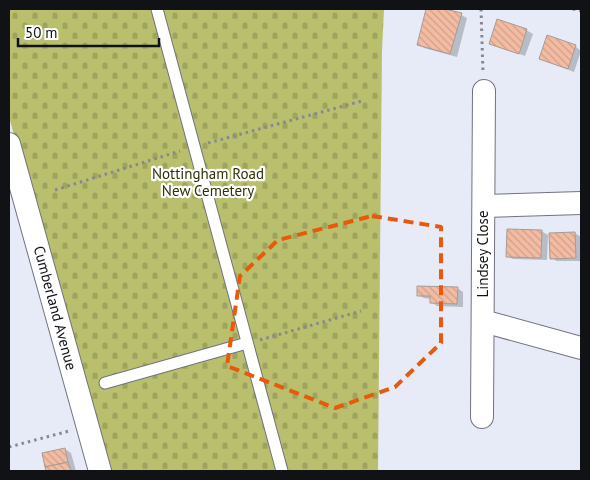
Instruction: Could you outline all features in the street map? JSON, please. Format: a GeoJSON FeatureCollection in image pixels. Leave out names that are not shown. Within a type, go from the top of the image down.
{"type":"FeatureCollection","features":[{"type":"Feature","properties":{"kind":"street","name":"Lindsey Close"},"geometry":{"type":"LineString","coordinates":[[482,417],[484,91]]}},
{"type":"Feature","properties":{"kind":"street","name":"Cumberland Avenue"},"geometry":{"type":"LineString","coordinates":[[9,144],[100,471]]}},
{"type":"Feature","properties":{"kind":"street"},"geometry":{"type":"LineString","coordinates":[[484,206],[581,203]]}},
{"type":"Feature","properties":{"kind":"street"},"geometry":{"type":"LineString","coordinates":[[483,321],[581,348]]}},
{"type":"Feature","properties":{"kind":"lane"},"geometry":{"type":"LineString","coordinates":[[156,9],[282,471]]}},
{"type":"Feature","properties":{"kind":"lane"},"geometry":{"type":"LineString","coordinates":[[105,383],[247,343]]}},
{"type":"Feature","properties":{"kind":"path"},"geometry":{"type":"LineString","coordinates":[[481,9],[483,66]]}},
{"type":"Feature","properties":{"kind":"path"},"geometry":{"type":"LineString","coordinates":[[573,9],[581,11]]}},
{"type":"Feature","properties":{"kind":"path"},"geometry":{"type":"LineString","coordinates":[[247,343],[360,311]]}},
{"type":"Feature","properties":{"kind":"path"},"geometry":{"type":"LineString","coordinates":[[9,447],[87,426]]}},
{"type":"Feature","properties":{"kind":"highlighted area"},"geometry":{"type":"Polygon","coordinates":[[[372,216],[441,227],[441,343],[395,387],[335,408],[227,366],[240,276],[278,240],[372,216]]]}},
{"type":"Feature","properties":{"kind":"green space","name":"Nottingham Road New Cemetery"},"geometry":{"type":"Polygon","coordinates":[[[9,9],[384,9],[378,471],[109,471],[9,117],[9,9]]]}},
{"type":"Feature","properties":{"kind":"building"},"geometry":{"type":"Polygon","coordinates":[[[426,9],[445,9],[462,13],[450,54],[417,45],[426,9]]]}},
{"type":"Feature","properties":{"kind":"building"},"geometry":{"type":"Polygon","coordinates":[[[497,19],[527,29],[519,54],[489,44],[497,19]]]}},
{"type":"Feature","properties":{"kind":"building"},"geometry":{"type":"Polygon","coordinates":[[[547,35],[576,45],[568,69],[539,59],[547,35]]]}},
{"type":"Feature","properties":{"kind":"building"},"geometry":{"type":"Polygon","coordinates":[[[507,229],[542,230],[541,258],[506,257],[507,229]]]}},
{"type":"Feature","properties":{"kind":"building"},"geometry":{"type":"Polygon","coordinates":[[[575,232],[576,258],[550,259],[549,233],[575,232]]]}},
{"type":"Feature","properties":{"kind":"building"},"geometry":{"type":"Polygon","coordinates":[[[417,286],[458,287],[457,304],[430,303],[430,296],[417,296],[417,286]]]}},
{"type":"Feature","properties":{"kind":"building"},"geometry":{"type":"Polygon","coordinates":[[[65,448],[68,462],[45,467],[42,453],[65,448]]]}},
{"type":"Feature","properties":{"kind":"building"},"geometry":{"type":"Polygon","coordinates":[[[68,462],[71,471],[46,471],[45,467],[68,462]]]}}]}
